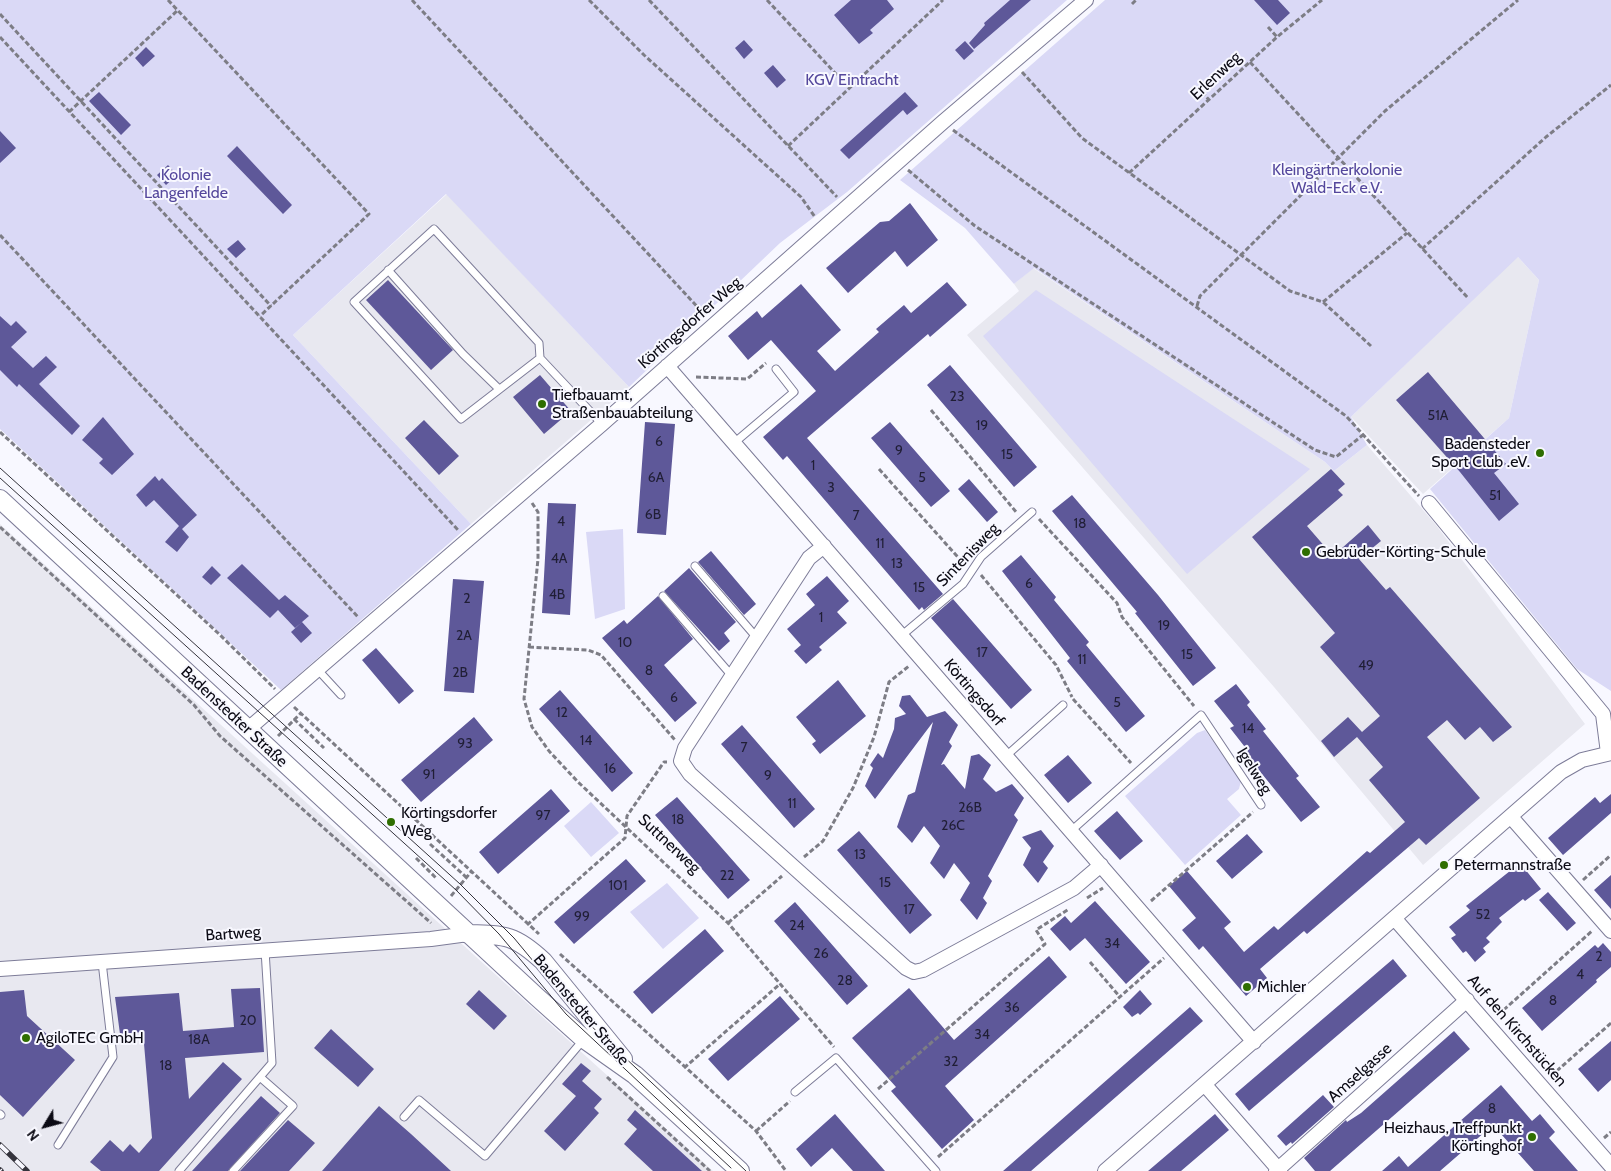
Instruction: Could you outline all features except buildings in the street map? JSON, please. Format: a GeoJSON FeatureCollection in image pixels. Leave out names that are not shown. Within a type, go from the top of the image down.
{"type":"FeatureCollection","features":[{"type":"Feature","properties":{"kind":"street","name":"Körtingsdorfer Weg"},"geometry":{"type":"LineString","coordinates":[[247,730],[466,539],[602,424],[671,371],[714,324],[943,122],[1086,0]]}},
{"type":"Feature","properties":{"kind":"street","name":"Körtingsdorf"},"geometry":{"type":"LineString","coordinates":[[671,371],[1254,1042]]}},
{"type":"Feature","properties":{"kind":"street","name":"Badenstedter Straße"},"geometry":{"type":"LineString","coordinates":[[0,499],[468,934],[584,1039],[635,1075],[740,1171]]}},
{"type":"Feature","properties":{"kind":"street"},"geometry":{"type":"LineString","coordinates":[[1105,1171],[1561,772],[1582,760],[1610,753],[1602,714],[1429,503]]}},
{"type":"Feature","properties":{"kind":"street"},"geometry":{"type":"LineString","coordinates":[[824,546],[809,558],[685,748],[674,758],[906,968],[914,972],[923,970],[1074,888],[1101,865]]}},
{"type":"Feature","properties":{"kind":"street"},"geometry":{"type":"LineString","coordinates":[[1511,817],[1607,927]]}},
{"type":"Feature","properties":{"kind":"street","name":"Auf den Kirchstücken"},"geometry":{"type":"LineString","coordinates":[[1395,919],[1611,1166]]}},
{"type":"Feature","properties":{"kind":"street","name":"Badenstedter Straße"},"geometry":{"type":"LineString","coordinates":[[468,934],[500,934],[516,939],[528,947],[543,961],[635,1075]]}},
{"type":"Feature","properties":{"kind":"street","name":"Bartweg"},"geometry":{"type":"LineString","coordinates":[[0,969],[264,949],[431,939],[468,934]]}},
{"type":"Feature","properties":{"kind":"street","name":"Amselgasse"},"geometry":{"type":"LineString","coordinates":[[1278,1170],[1467,1000]]}},
{"type":"Feature","properties":{"kind":"street"},"geometry":{"type":"LineString","coordinates":[[1205,1085],[1278,1170]]}},
{"type":"Feature","properties":{"kind":"lane"},"geometry":{"type":"LineString","coordinates":[[540,358],[461,419],[354,302],[434,229],[539,343],[540,358],[602,424]]}},
{"type":"Feature","properties":{"kind":"lane"},"geometry":{"type":"LineString","coordinates":[[388,270],[463,354],[499,389]]}},
{"type":"Feature","properties":{"kind":"lane"},"geometry":{"type":"LineString","coordinates":[[734,443],[794,392],[776,369]]}},
{"type":"Feature","properties":{"kind":"lane","name":"Sintenisweg"},"geometry":{"type":"LineString","coordinates":[[901,636],[963,584],[981,557],[1032,512]]}},
{"type":"Feature","properties":{"kind":"lane"},"geometry":{"type":"LineString","coordinates":[[695,566],[757,638]]}},
{"type":"Feature","properties":{"kind":"lane"},"geometry":{"type":"LineString","coordinates":[[663,596],[732,676]]}},
{"type":"Feature","properties":{"kind":"lane"},"geometry":{"type":"LineString","coordinates":[[318,670],[341,695]]}},
{"type":"Feature","properties":{"kind":"lane"},"geometry":{"type":"LineString","coordinates":[[1006,756],[1063,705]]}},
{"type":"Feature","properties":{"kind":"lane"},"geometry":{"type":"LineString","coordinates":[[1071,831],[1201,714]]}},
{"type":"Feature","properties":{"kind":"lane","name":"Igelweg"},"geometry":{"type":"LineString","coordinates":[[1201,714],[1262,804]]}},
{"type":"Feature","properties":{"kind":"lane"},"geometry":{"type":"LineString","coordinates":[[179,1171],[272,1062],[264,949]]}},
{"type":"Feature","properties":{"kind":"lane"},"geometry":{"type":"LineString","coordinates":[[58,1145],[113,1057],[102,962]]}},
{"type":"Feature","properties":{"kind":"lane"},"geometry":{"type":"LineString","coordinates":[[404,1117],[419,1100],[485,1156],[596,1025]]}},
{"type":"Feature","properties":{"kind":"lane"},"geometry":{"type":"LineString","coordinates":[[795,1092],[836,1058],[936,1171]]}},
{"type":"Feature","properties":{"kind":"lane"},"geometry":{"type":"LineString","coordinates":[[234,1171],[293,1106],[260,1077]]}},
{"type":"Feature","properties":{"kind":"path"},"geometry":{"type":"LineString","coordinates":[[168,0],[368,214],[260,316]]}},
{"type":"Feature","properties":{"kind":"path"},"geometry":{"type":"LineString","coordinates":[[412,0],[714,324]]}},
{"type":"Feature","properties":{"kind":"path"},"geometry":{"type":"LineString","coordinates":[[589,0],[644,55],[801,197],[825,228]]}},
{"type":"Feature","properties":{"kind":"path"},"geometry":{"type":"LineString","coordinates":[[649,0],[847,208]]}},
{"type":"Feature","properties":{"kind":"path"},"geometry":{"type":"LineString","coordinates":[[768,0],[849,88]]}},
{"type":"Feature","properties":{"kind":"path"},"geometry":{"type":"LineString","coordinates":[[788,146],[943,0]]}},
{"type":"Feature","properties":{"kind":"path"},"geometry":{"type":"LineString","coordinates":[[1132,4],[1136,0]]}},
{"type":"Feature","properties":{"kind":"path","name":"Erlenweg"},"geometry":{"type":"LineString","coordinates":[[1130,173],[1277,37],[1322,0]]}},
{"type":"Feature","properties":{"kind":"path"},"geometry":{"type":"LineString","coordinates":[[1197,306],[1200,296],[1340,159],[1385,111],[1518,0]]}},
{"type":"Feature","properties":{"kind":"path"},"geometry":{"type":"LineString","coordinates":[[69,112],[178,10]]}},
{"type":"Feature","properties":{"kind":"path"},"geometry":{"type":"LineString","coordinates":[[0,14],[271,306]]}},
{"type":"Feature","properties":{"kind":"path"},"geometry":{"type":"LineString","coordinates":[[1268,27],[1277,37]]}},
{"type":"Feature","properties":{"kind":"path"},"geometry":{"type":"LineString","coordinates":[[0,37],[466,539]]}},
{"type":"Feature","properties":{"kind":"path"},"geometry":{"type":"LineString","coordinates":[[1014,62],[1082,138],[1290,291],[1323,302],[1371,346]]}},
{"type":"Feature","properties":{"kind":"path"},"geometry":{"type":"LineString","coordinates":[[1250,62],[1468,298]]}},
{"type":"Feature","properties":{"kind":"path"},"geometry":{"type":"LineString","coordinates":[[1422,249],[1546,137],[1611,85]]}},
{"type":"Feature","properties":{"kind":"path"},"geometry":{"type":"LineString","coordinates":[[1203,86],[1200,89],[1209,100]]}},
{"type":"Feature","properties":{"kind":"path"},"geometry":{"type":"LineString","coordinates":[[943,122],[1346,416],[1420,497],[1429,503]]}},
{"type":"Feature","properties":{"kind":"path"},"geometry":{"type":"LineString","coordinates":[[284,124],[294,135]]}},
{"type":"Feature","properties":{"kind":"path"},"geometry":{"type":"LineString","coordinates":[[898,162],[975,226],[1315,450],[1336,457],[1364,434]]}},
{"type":"Feature","properties":{"kind":"path"},"geometry":{"type":"LineString","coordinates":[[0,234],[367,627]]}},
{"type":"Feature","properties":{"kind":"path"},"geometry":{"type":"LineString","coordinates":[[1323,302],[1407,234]]}},
{"type":"Feature","properties":{"kind":"path"},"geometry":{"type":"LineString","coordinates":[[671,371],[747,379],[770,360],[776,369]]}},
{"type":"Feature","properties":{"kind":"path"},"geometry":{"type":"LineString","coordinates":[[931,410],[1023,520]]}},
{"type":"Feature","properties":{"kind":"path"},"geometry":{"type":"LineString","coordinates":[[0,432],[218,633],[284,698],[542,937]]}},
{"type":"Feature","properties":{"kind":"path"},"geometry":{"type":"LineString","coordinates":[[879,469],[972,569],[1056,665],[1072,697],[1138,771]]}},
{"type":"Feature","properties":{"kind":"path","name":"Suttnerweg"},"geometry":{"type":"LineString","coordinates":[[523,491],[538,512],[538,559],[524,700],[532,727],[549,751],[626,829],[728,923],[834,1046],[836,1058]]}},
{"type":"Feature","properties":{"kind":"path"},"geometry":{"type":"LineString","coordinates":[[1032,512],[1117,603],[1122,617],[1201,714]]}},
{"type":"Feature","properties":{"kind":"path"},"geometry":{"type":"LineString","coordinates":[[0,527],[194,705],[220,736],[410,906]]}},
{"type":"Feature","properties":{"kind":"path"},"geometry":{"type":"LineString","coordinates":[[529,647],[588,650],[601,655],[676,741],[672,748]]}},
{"type":"Feature","properties":{"kind":"path"},"geometry":{"type":"LineString","coordinates":[[728,923],[823,840],[853,788],[874,737],[890,682],[919,658]]}},
{"type":"Feature","properties":{"kind":"path"},"geometry":{"type":"LineString","coordinates":[[1063,705],[1072,697]]}},
{"type":"Feature","properties":{"kind":"path"},"geometry":{"type":"LineString","coordinates":[[294,719],[324,748]]}},
{"type":"Feature","properties":{"kind":"path"},"geometry":{"type":"LineString","coordinates":[[528,924],[625,838],[627,816],[664,762],[674,758]]}},
{"type":"Feature","properties":{"kind":"path"},"geometry":{"type":"LineString","coordinates":[[664,762],[674,758]]}},
{"type":"Feature","properties":{"kind":"path","name":"Igelweg"},"geometry":{"type":"LineString","coordinates":[[1141,910],[1262,804]]}},
{"type":"Feature","properties":{"kind":"path"},"geometry":{"type":"LineString","coordinates":[[430,844],[466,878]]}},
{"type":"Feature","properties":{"kind":"path"},"geometry":{"type":"LineString","coordinates":[[1574,888],[1611,855]]}},
{"type":"Feature","properties":{"kind":"path"},"geometry":{"type":"LineString","coordinates":[[416,858],[440,882]]}},
{"type":"Feature","properties":{"kind":"path"},"geometry":{"type":"LineString","coordinates":[[1083,900],[1115,880]]}},
{"type":"Feature","properties":{"kind":"path"},"geometry":{"type":"LineString","coordinates":[[446,888],[452,894]]}},
{"type":"Feature","properties":{"kind":"path"},"geometry":{"type":"LineString","coordinates":[[870,1096],[1045,944],[1036,930],[1076,905]]}},
{"type":"Feature","properties":{"kind":"path"},"geometry":{"type":"LineString","coordinates":[[1488,1024],[1607,927]]}},
{"type":"Feature","properties":{"kind":"path"},"geometry":{"type":"LineString","coordinates":[[930,1164],[1175,949]]}},
{"type":"Feature","properties":{"kind":"path"},"geometry":{"type":"LineString","coordinates":[[556,950],[684,1068],[756,1131],[786,1171]]}},
{"type":"Feature","properties":{"kind":"path"},"geometry":{"type":"LineString","coordinates":[[1090,962],[1120,998]]}},
{"type":"Feature","properties":{"kind":"path"},"geometry":{"type":"LineString","coordinates":[[684,1068],[780,984]]}},
{"type":"Feature","properties":{"kind":"path"},"geometry":{"type":"LineString","coordinates":[[1541,1085],[1611,1023]]}},
{"type":"Feature","properties":{"kind":"path"},"geometry":{"type":"LineString","coordinates":[[756,1131],[792,1100],[795,1092]]}},
{"type":"Feature","properties":{"kind":"shaded area"},"geometry":{"type":"Polygon","coordinates":[[[447,194],[629,387],[471,524],[293,335],[447,194]]]}},
{"type":"Feature","properties":{"kind":"shaded area"},"geometry":{"type":"Polygon","coordinates":[[[1517,256],[1539,280],[1509,418],[1423,494],[1351,417],[1517,256]]]}},
{"type":"Feature","properties":{"kind":"shaded area","name":"Gebrüder-Körting-Schule"},"geometry":{"type":"Polygon","coordinates":[[[1033,268],[1325,462],[1334,471],[1367,445],[1436,525],[1585,724],[1423,865],[1274,687],[967,335],[1019,291],[1014,284],[1033,268]]]}},
{"type":"Feature","properties":{"kind":"shaded area"},"geometry":{"type":"Polygon","coordinates":[[[0,524],[485,965],[713,1171],[0,1171],[0,524]]]}},
{"type":"Feature","properties":{"kind":"green space","name":"Kolonie Langenfelde"},"geometry":{"type":"Polygon","coordinates":[[[0,0],[1067,0],[847,192],[780,243],[629,387],[446,194],[293,335],[471,524],[281,690],[0,429],[0,0]]]}},
{"type":"Feature","properties":{"kind":"green space","name":"Kleingärtnerkolonie Wald-Eck e.V."},"geometry":{"type":"Polygon","coordinates":[[[1105,0],[1611,0],[1611,691],[1577,669],[1430,489],[1509,418],[1539,280],[1518,257],[1351,417],[1367,445],[1334,471],[1325,462],[1034,268],[1014,284],[965,228],[900,180],[1105,0]]]}},
{"type":"Feature","properties":{"kind":"green space"},"geometry":{"type":"Polygon","coordinates":[[[1036,290],[1310,469],[1187,574],[983,336],[1036,290]]]}},
{"type":"Feature","properties":{"kind":"green space"},"geometry":{"type":"Polygon","coordinates":[[[623,529],[625,609],[595,619],[586,532],[623,529]]]}},
{"type":"Feature","properties":{"kind":"green space"},"geometry":{"type":"Polygon","coordinates":[[[1205,730],[1241,781],[1239,789],[1227,799],[1241,815],[1185,865],[1125,796],[1197,733],[1205,730]]]}},
{"type":"Feature","properties":{"kind":"green space"},"geometry":{"type":"Polygon","coordinates":[[[591,802],[619,833],[591,857],[564,826],[591,802]]]}},
{"type":"Feature","properties":{"kind":"green space"},"geometry":{"type":"Polygon","coordinates":[[[667,883],[699,918],[663,949],[630,912],[667,883]]]}},
{"type":"Feature","properties":{"kind":"tram line"},"geometry":{"type":"LineString","coordinates":[[0,468],[460,884],[514,938],[573,1009],[746,1171]]}},
{"type":"Feature","properties":{"kind":"tram line"},"geometry":{"type":"LineString","coordinates":[[0,478],[456,890],[499,934],[566,1014],[731,1168]]}},
{"type":"Feature","properties":{"kind":"railway"},"geometry":{"type":"LineString","coordinates":[[0,1145],[27,1171]]}},
{"type":"Feature","properties":{"kind":"place","name":"Tiefbauamt, Straßenbauabteilung"},"geometry":{"type":"Point","coordinates":[542,404]}},
{"type":"Feature","properties":{"kind":"place","name":"Badensteder Sport Club .eV."},"geometry":{"type":"Point","coordinates":[1540,453]}},
{"type":"Feature","properties":{"kind":"place","name":"Gebrüder-Körting-Schule"},"geometry":{"type":"Point","coordinates":[1306,552]}},
{"type":"Feature","properties":{"kind":"place","name":"Körtingsdorfer Weg"},"geometry":{"type":"Point","coordinates":[391,822]}},
{"type":"Feature","properties":{"kind":"place","name":"Petermannstraße"},"geometry":{"type":"Point","coordinates":[1444,865]}},
{"type":"Feature","properties":{"kind":"place","name":"Michler"},"geometry":{"type":"Point","coordinates":[1247,987]}},
{"type":"Feature","properties":{"kind":"place","name":"AgiloTEC GmbH"},"geometry":{"type":"Point","coordinates":[26,1038]}},
{"type":"Feature","properties":{"kind":"place","name":"Heizhaus, Treffpunkt Körtinghof"},"geometry":{"type":"Point","coordinates":[1532,1137]}},
{"type":"Feature","properties":{"kind":"park label","name":"KGV Eintracht"},"geometry":{"type":"Point","coordinates":[852,80]}}]}
